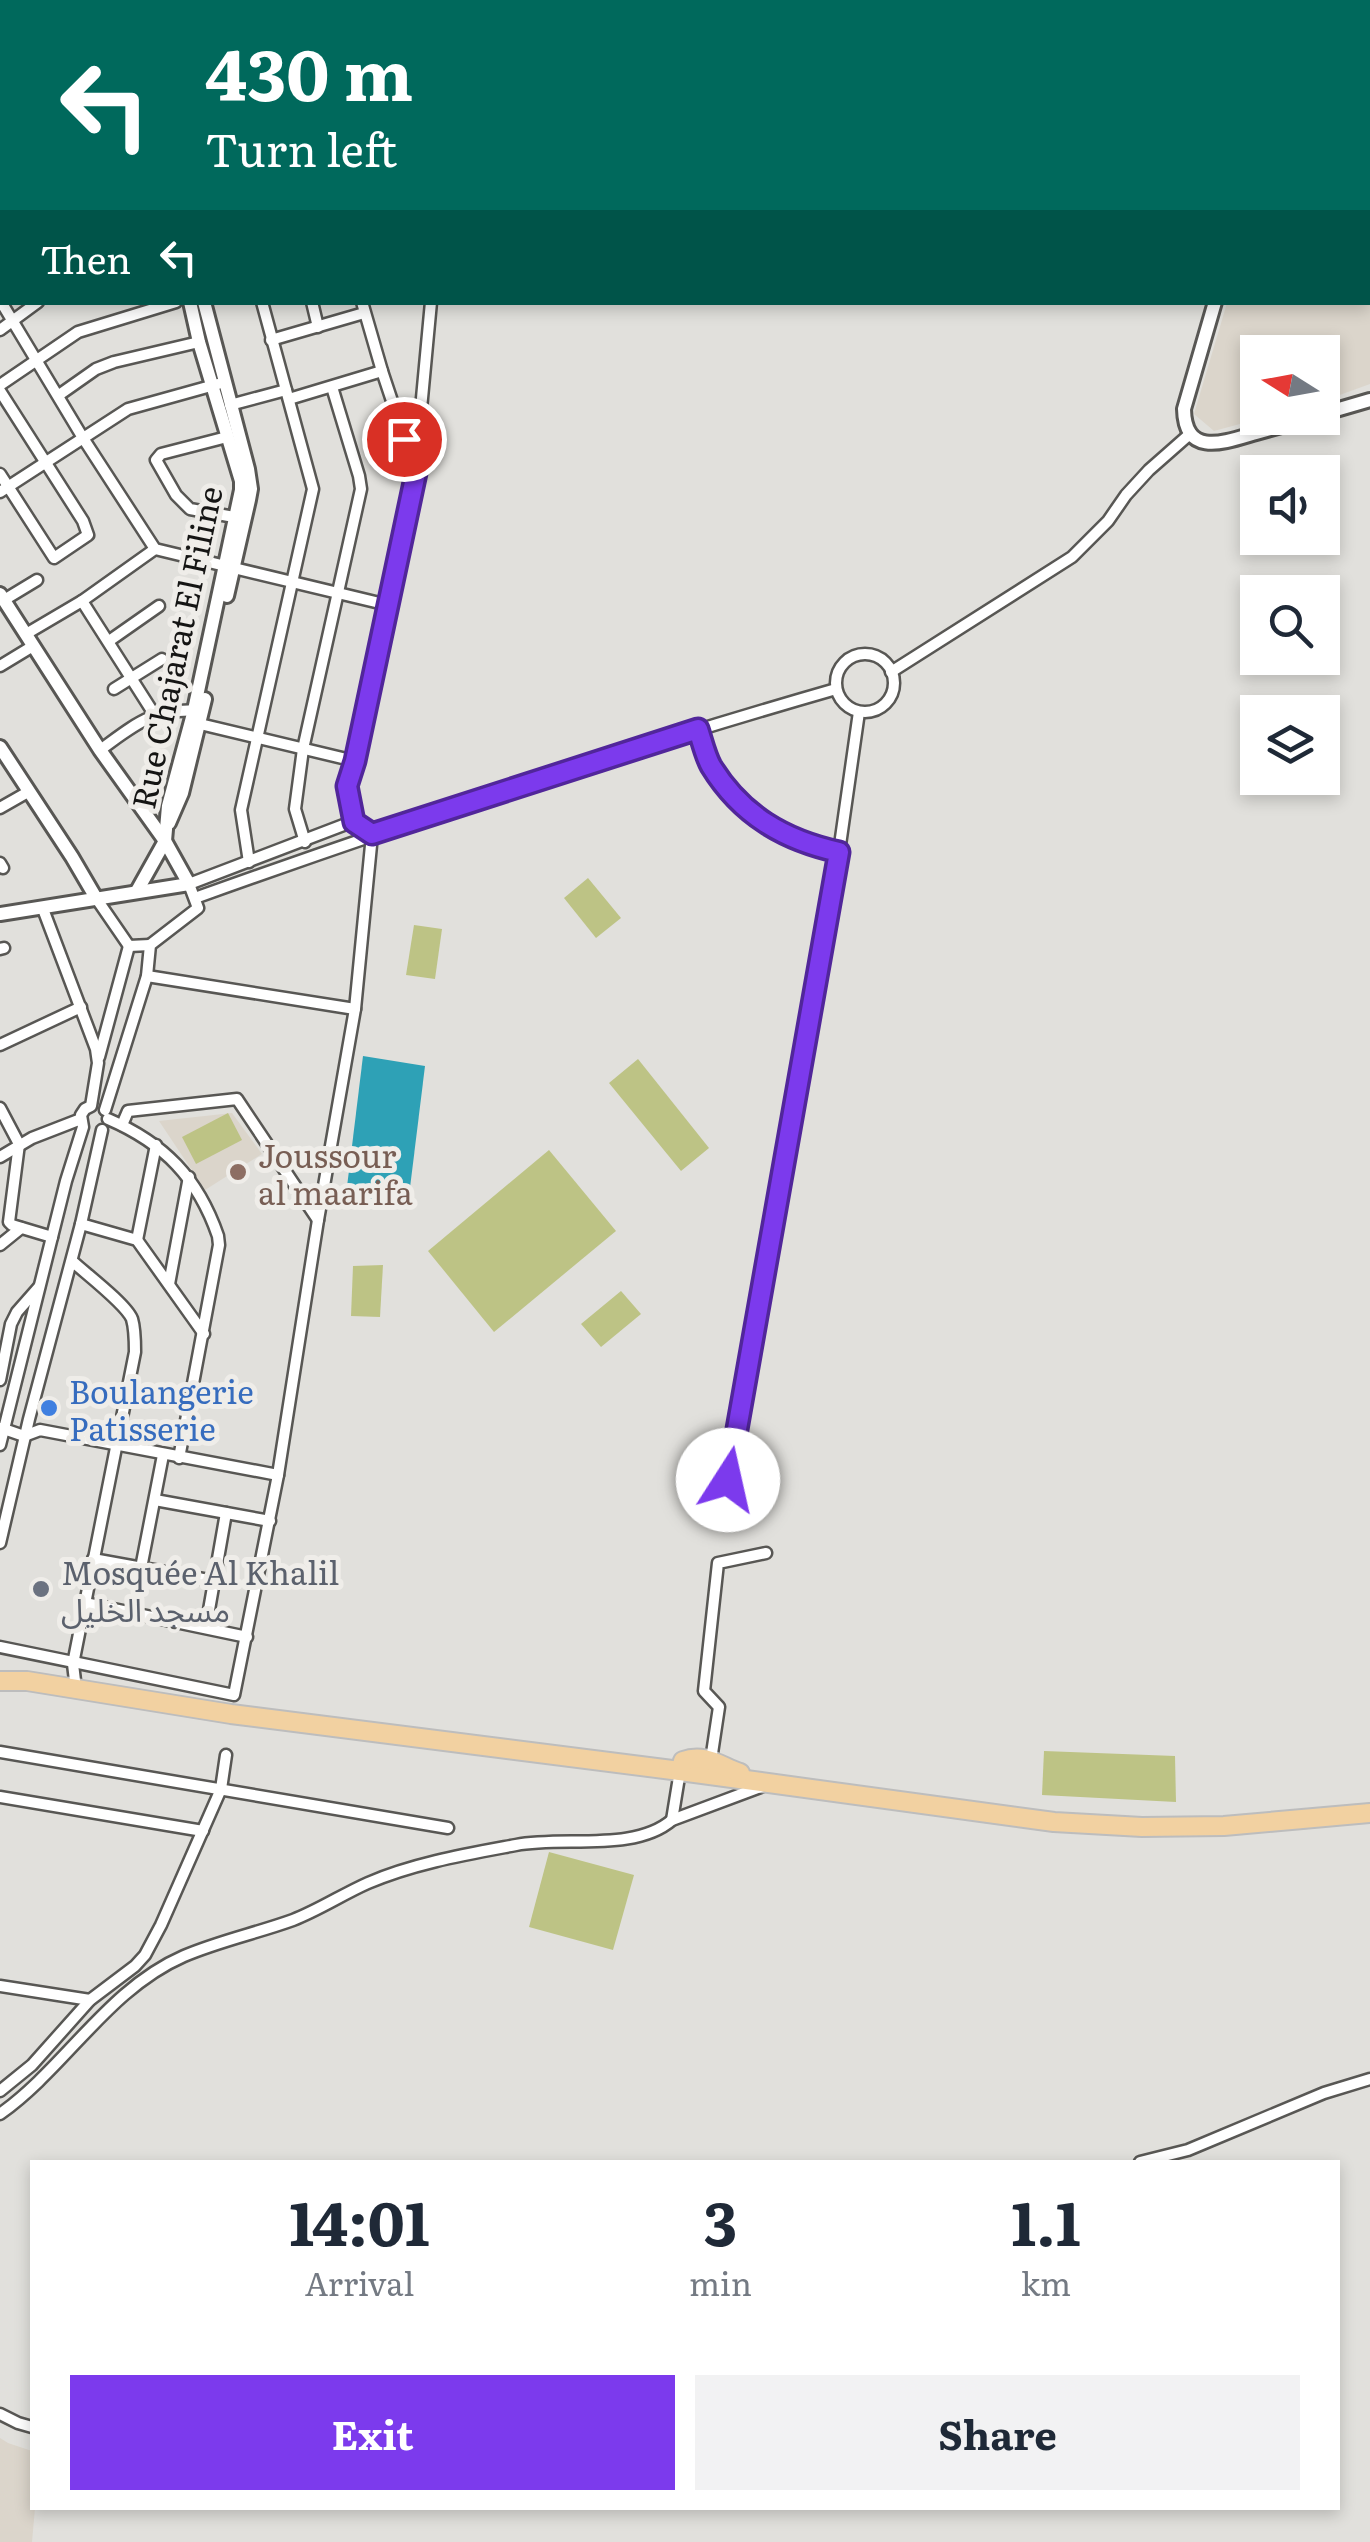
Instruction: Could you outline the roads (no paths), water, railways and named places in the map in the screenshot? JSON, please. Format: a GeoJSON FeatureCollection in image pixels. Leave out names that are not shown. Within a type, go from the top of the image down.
{"type":"FeatureCollection","features":[{"type":"Feature","properties":{"kind":"main road"},"geometry":{"type":"LineString","coordinates":[[0,1670],[26,1681]]}},
{"type":"Feature","properties":{"kind":"main road"},"geometry":{"type":"LineString","coordinates":[[0,1681],[233,1705],[1054,1822],[1224,1826],[1370,1813]]}},
{"type":"Feature","properties":{"kind":"main road"},"geometry":{"type":"LineString","coordinates":[[680,1771],[681,1763],[688,1759],[710,1760],[768,1784]]}},
{"type":"Feature","properties":{"kind":"street"},"geometry":{"type":"LineString","coordinates":[[3,305],[155,549],[388,605]]}},
{"type":"Feature","properties":{"kind":"street"},"geometry":{"type":"LineString","coordinates":[[0,330],[34,305]]}},
{"type":"Feature","properties":{"kind":"street"},"geometry":{"type":"LineString","coordinates":[[0,474],[4,489],[54,558],[88,535],[0,388],[78,332],[166,305]]}},
{"type":"Feature","properties":{"kind":"street","name":"Rue Chajarat El Filine"},"geometry":{"type":"LineString","coordinates":[[191,305],[199,342],[230,405],[251,489],[228,567]]}},
{"type":"Feature","properties":{"kind":"street","name":"Rue Chajarat El Filine"},"geometry":{"type":"LineString","coordinates":[[192,891],[165,835],[174,816],[199,715],[241,490],[205,305]]}},
{"type":"Feature","properties":{"kind":"street"},"geometry":{"type":"LineString","coordinates":[[249,862],[241,810],[313,488],[263,305]]}},
{"type":"Feature","properties":{"kind":"street"},"geometry":{"type":"LineString","coordinates":[[313,305],[318,327]]}},
{"type":"Feature","properties":{"kind":"street"},"geometry":{"type":"LineString","coordinates":[[372,834],[354,822],[347,786],[416,473],[430,305]]}},
{"type":"Feature","properties":{"kind":"street"},"geometry":{"type":"LineString","coordinates":[[1213,305],[1184,420],[1190,433],[1202,442],[1220,443],[1249,435]]}},
{"type":"Feature","properties":{"kind":"street"},"geometry":{"type":"LineString","coordinates":[[271,340],[318,327],[363,308],[416,473]]}},
{"type":"Feature","properties":{"kind":"street"},"geometry":{"type":"LineString","coordinates":[[58,395],[114,362],[199,342]]}},
{"type":"Feature","properties":{"kind":"street"},"geometry":{"type":"LineString","coordinates":[[230,405],[332,387],[382,372]]}},
{"type":"Feature","properties":{"kind":"street"},"geometry":{"type":"LineString","coordinates":[[4,489],[128,410],[218,384]]}},
{"type":"Feature","properties":{"kind":"street"},"geometry":{"type":"LineString","coordinates":[[305,842],[295,809],[303,749],[361,488],[332,387]]}},
{"type":"Feature","properties":{"kind":"street"},"geometry":{"type":"LineString","coordinates":[[1340,409],[1370,400]]}},
{"type":"Feature","properties":{"kind":"street"},"geometry":{"type":"LineString","coordinates":[[892,672],[1072,557],[1108,521],[1148,470],[1190,433]]}},
{"type":"Feature","properties":{"kind":"street"},"geometry":{"type":"LineString","coordinates":[[228,437],[161,454],[156,460],[176,495],[190,508],[234,518]]}},
{"type":"Feature","properties":{"kind":"street"},"geometry":{"type":"LineString","coordinates":[[0,666],[155,549]]}},
{"type":"Feature","properties":{"kind":"street"},"geometry":{"type":"LineString","coordinates":[[37,580],[2,597],[100,750],[165,835],[137,891]]}},
{"type":"Feature","properties":{"kind":"street"},"geometry":{"type":"LineString","coordinates":[[82,601],[154,714]]}},
{"type":"Feature","properties":{"kind":"street"},"geometry":{"type":"LineString","coordinates":[[109,641],[159,606]]}},
{"type":"Feature","properties":{"kind":"street"},"geometry":{"type":"LineString","coordinates":[[859,654],[878,656],[892,672],[894,688],[878,709],[859,712],[842,702],[836,688],[837,673],[849,658],[859,654]]}},
{"type":"Feature","properties":{"kind":"street"},"geometry":{"type":"LineString","coordinates":[[114,689],[162,659]]}},
{"type":"Feature","properties":{"kind":"street"},"geometry":{"type":"LineString","coordinates":[[0,914],[137,891],[192,891],[836,688]]}},
{"type":"Feature","properties":{"kind":"street"},"geometry":{"type":"LineString","coordinates":[[100,750],[154,714],[166,711],[199,715],[256,738],[355,761]]}},
{"type":"Feature","properties":{"kind":"street"},"geometry":{"type":"LineString","coordinates":[[728,1480],[839,852],[859,712]]}},
{"type":"Feature","properties":{"kind":"street"},"geometry":{"type":"LineString","coordinates":[[698,729],[710,763],[755,816],[809,845],[839,852]]}},
{"type":"Feature","properties":{"kind":"street"},"geometry":{"type":"LineString","coordinates":[[0,747],[128,946],[97,1069]]}},
{"type":"Feature","properties":{"kind":"street"},"geometry":{"type":"LineString","coordinates":[[0,808],[28,792]]}},
{"type":"Feature","properties":{"kind":"street"},"geometry":{"type":"LineString","coordinates":[[192,891],[249,862],[354,822]]}},
{"type":"Feature","properties":{"kind":"street"},"geometry":{"type":"LineString","coordinates":[[0,1648],[233,1705],[278,1475],[355,1009],[372,834]]}},
{"type":"Feature","properties":{"kind":"street"},"geometry":{"type":"LineString","coordinates":[[128,946],[150,945],[198,908],[192,891]]}},
{"type":"Feature","properties":{"kind":"street"},"geometry":{"type":"LineString","coordinates":[[42,908],[96,1049],[102,1114],[93,1133],[82,1123]]}},
{"type":"Feature","properties":{"kind":"street"},"geometry":{"type":"LineString","coordinates":[[0,1543],[28,1419],[81,1224],[102,1114],[146,976],[150,945]]}},
{"type":"Feature","properties":{"kind":"street"},"geometry":{"type":"LineString","coordinates":[[146,976],[355,1009]]}},
{"type":"Feature","properties":{"kind":"street"},"geometry":{"type":"LineString","coordinates":[[0,1045],[81,1007]]}},
{"type":"Feature","properties":{"kind":"street"},"geometry":{"type":"LineString","coordinates":[[122,1125],[128,1110],[237,1099],[318,1220]]}},
{"type":"Feature","properties":{"kind":"street"},"geometry":{"type":"LineString","coordinates":[[0,1108],[19,1144],[10,1223],[52,1236]]}},
{"type":"Feature","properties":{"kind":"street"},"geometry":{"type":"LineString","coordinates":[[0,1444],[82,1112],[102,1114],[156,1145],[189,1176],[220,1246],[179,1458]]}},
{"type":"Feature","properties":{"kind":"street"},"geometry":{"type":"LineString","coordinates":[[0,1156],[19,1144],[82,1123]]}},
{"type":"Feature","properties":{"kind":"street"},"geometry":{"type":"LineString","coordinates":[[137,1240],[156,1145]]}},
{"type":"Feature","properties":{"kind":"street"},"geometry":{"type":"LineString","coordinates":[[169,1284],[189,1176]]}},
{"type":"Feature","properties":{"kind":"street"},"geometry":{"type":"LineString","coordinates":[[81,1224],[137,1240],[204,1334]]}},
{"type":"Feature","properties":{"kind":"street"},"geometry":{"type":"LineString","coordinates":[[0,1246],[21,1228]]}},
{"type":"Feature","properties":{"kind":"street"},"geometry":{"type":"LineString","coordinates":[[72,1261],[126,1309],[132,1320],[135,1352],[73,1664],[76,1689]]}},
{"type":"Feature","properties":{"kind":"street"},"geometry":{"type":"LineString","coordinates":[[0,1380],[16,1312],[40,1285]]}},
{"type":"Feature","properties":{"kind":"street"},"geometry":{"type":"LineString","coordinates":[[4,1416],[28,1419],[40,1430],[278,1475]]}},
{"type":"Feature","properties":{"kind":"street"},"geometry":{"type":"LineString","coordinates":[[2,1429],[24,1436],[40,1430]]}},
{"type":"Feature","properties":{"kind":"street"},"geometry":{"type":"LineString","coordinates":[[141,1568],[163,1455]]}},
{"type":"Feature","properties":{"kind":"street"},"geometry":{"type":"LineString","coordinates":[[154,1500],[270,1520]]}},
{"type":"Feature","properties":{"kind":"street"},"geometry":{"type":"LineString","coordinates":[[206,1628],[226,1513]]}},
{"type":"Feature","properties":{"kind":"street"},"geometry":{"type":"LineString","coordinates":[[710,1760],[719,1708],[704,1691],[718,1563],[766,1553]]}},
{"type":"Feature","properties":{"kind":"street"},"geometry":{"type":"LineString","coordinates":[[93,1560],[214,1581]]}},
{"type":"Feature","properties":{"kind":"street"},"geometry":{"type":"LineString","coordinates":[[85,1603],[247,1638]]}},
{"type":"Feature","properties":{"kind":"street"},"geometry":{"type":"LineString","coordinates":[[0,1752],[448,1828]]}},
{"type":"Feature","properties":{"kind":"street"},"geometry":{"type":"LineString","coordinates":[[0,2090],[32,2065],[90,2000],[136,1966],[145,1954],[221,1790],[226,1755]]}},
{"type":"Feature","properties":{"kind":"street"},"geometry":{"type":"LineString","coordinates":[[672,1820],[680,1771]]}},
{"type":"Feature","properties":{"kind":"street"},"geometry":{"type":"LineString","coordinates":[[0,2114],[41,2081],[132,1988],[185,1956],[299,1918],[368,1883],[413,1868],[541,1841],[629,1838],[654,1832],[672,1820],[768,1784]]}},
{"type":"Feature","properties":{"kind":"street"},"geometry":{"type":"LineString","coordinates":[[0,1797],[203,1831]]}},
{"type":"Feature","properties":{"kind":"street"},"geometry":{"type":"LineString","coordinates":[[0,1986],[90,2000]]}},
{"type":"Feature","properties":{"kind":"street"},"geometry":{"type":"LineString","coordinates":[[1148,2160],[1188,2150],[1324,2093],[1370,2079]]}},
{"type":"Feature","properties":{"kind":"street"},"geometry":{"type":"LineString","coordinates":[[0,2414],[30,2426]]}},
{"type":"Feature","properties":{"kind":"water"},"geometry":{"type":"Polygon","coordinates":[[[363,1056],[425,1066],[408,1204],[346,1195],[363,1056]]]}},
{"type":"Feature","properties":{"kind":"place","name":"Joussour al maarifa"},"geometry":{"type":"Point","coordinates":[238,1172]}},
{"type":"Feature","properties":{"kind":"place","name":"Boulangerie Patisserie"},"geometry":{"type":"Point","coordinates":[49,1408]}},
{"type":"Feature","properties":{"kind":"place","name":"Mosquée Al Khalil مسجد الخليل"},"geometry":{"type":"Point","coordinates":[41,1589]}}]}
